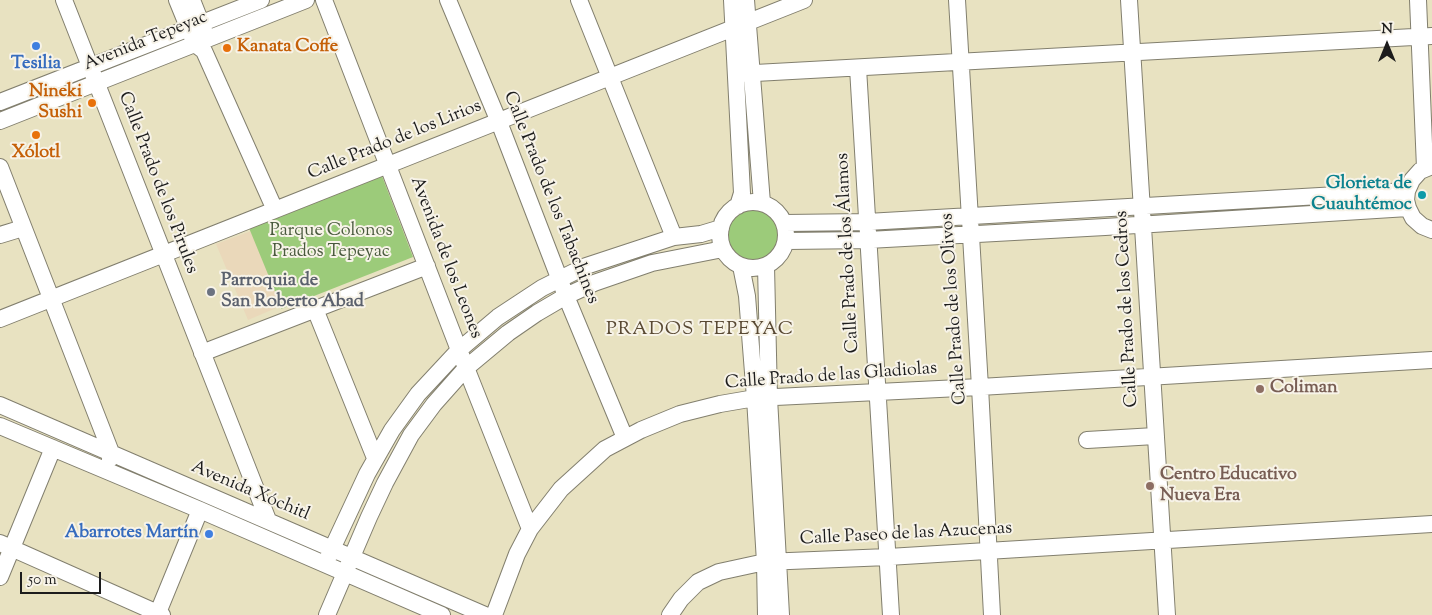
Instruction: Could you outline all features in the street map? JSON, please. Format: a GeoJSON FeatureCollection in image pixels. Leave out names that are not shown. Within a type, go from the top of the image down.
{"type":"FeatureCollection","features":[{"type":"Feature","properties":{"kind":"street","name":"Calle Prado de los Pirules"},"geometry":{"type":"LineString","coordinates":[[64,0],[268,520]]}},
{"type":"Feature","properties":{"kind":"street"},"geometry":{"type":"LineString","coordinates":[[177,0],[195,26]]}},
{"type":"Feature","properties":{"kind":"street"},"geometry":{"type":"LineString","coordinates":[[192,0],[195,26],[202,45],[275,210]]}},
{"type":"Feature","properties":{"kind":"street","name":"Avenida Tepeyac"},"geometry":{"type":"LineString","coordinates":[[0,102],[261,0]]}},
{"type":"Feature","properties":{"kind":"street","name":"Avenida Tepeyac"},"geometry":{"type":"LineString","coordinates":[[0,121],[202,45],[306,0]]}},
{"type":"Feature","properties":{"kind":"street","name":"Avenida de los Leones"},"geometry":{"type":"LineString","coordinates":[[324,0],[530,529]]}},
{"type":"Feature","properties":{"kind":"street","name":"Calle Prado de los Tabachines"},"geometry":{"type":"LineString","coordinates":[[448,0],[499,122],[566,296],[625,438]]}},
{"type":"Feature","properties":{"kind":"street"},"geometry":{"type":"LineString","coordinates":[[580,0],[674,237]]}},
{"type":"Feature","properties":{"kind":"street"},"geometry":{"type":"LineString","coordinates":[[732,0],[741,25]]}},
{"type":"Feature","properties":{"kind":"street"},"geometry":{"type":"LineString","coordinates":[[746,0],[741,25],[744,74],[762,203]]}},
{"type":"Feature","properties":{"kind":"street","name":"Calle Prado de los Lirios"},"geometry":{"type":"LineString","coordinates":[[0,319],[804,0]]}},
{"type":"Feature","properties":{"kind":"street","name":"Calle Prado de los Olivos"},"geometry":{"type":"LineString","coordinates":[[957,0],[992,615]]}},
{"type":"Feature","properties":{"kind":"street","name":"Calle Prado de los Cedros"},"geometry":{"type":"LineString","coordinates":[[1129,0],[1167,615]]}},
{"type":"Feature","properties":{"kind":"street"},"geometry":{"type":"LineString","coordinates":[[1418,0],[1426,37],[1429,167],[1415,175],[1407,191],[1408,208],[1418,223],[1432,230]]}},
{"type":"Feature","properties":{"kind":"street"},"geometry":{"type":"LineString","coordinates":[[744,74],[1426,37]]}},
{"type":"Feature","properties":{"kind":"street","name":"Calle Prado de los Álamos"},"geometry":{"type":"LineString","coordinates":[[858,68],[876,393],[891,615]]}},
{"type":"Feature","properties":{"kind":"street"},"geometry":{"type":"LineString","coordinates":[[738,206],[742,192],[744,74]]}},
{"type":"Feature","properties":{"kind":"street"},"geometry":{"type":"LineString","coordinates":[[0,167],[112,455],[105,470]]}},
{"type":"Feature","properties":{"kind":"street"},"geometry":{"type":"LineString","coordinates":[[785,224],[867,222],[1407,191]]}},
{"type":"Feature","properties":{"kind":"street"},"geometry":{"type":"LineString","coordinates":[[750,202],[762,203],[778,213],[785,224],[786,241],[780,256],[766,266],[753,269],[741,266],[730,260],[723,249],[720,235],[727,215],[738,206],[750,202]]}},
{"type":"Feature","properties":{"kind":"street"},"geometry":{"type":"LineString","coordinates":[[786,241],[868,240],[1408,208]]}},
{"type":"Feature","properties":{"kind":"street"},"geometry":{"type":"LineString","coordinates":[[0,235],[23,228]]}},
{"type":"Feature","properties":{"kind":"street"},"geometry":{"type":"LineString","coordinates":[[329,556],[374,458],[392,430],[418,394],[459,350],[498,317],[560,278],[586,266],[674,237],[701,234],[721,228]]}},
{"type":"Feature","properties":{"kind":"street"},"geometry":{"type":"LineString","coordinates":[[327,615],[385,483],[412,435],[434,404],[466,368],[508,333],[537,313],[566,296],[594,283],[638,267],[723,249]]}},
{"type":"Feature","properties":{"kind":"street"},"geometry":{"type":"LineString","coordinates":[[202,353],[426,266]]}},
{"type":"Feature","properties":{"kind":"street"},"geometry":{"type":"LineString","coordinates":[[741,266],[762,398]]}},
{"type":"Feature","properties":{"kind":"street"},"geometry":{"type":"LineString","coordinates":[[766,266],[762,398],[771,562],[781,615]]}},
{"type":"Feature","properties":{"kind":"street"},"geometry":{"type":"LineString","coordinates":[[315,309],[374,458]]}},
{"type":"Feature","properties":{"kind":"street","name":"Calle Prado de las Gladiolas"},"geometry":{"type":"LineString","coordinates":[[494,615],[517,554],[530,529],[561,488],[605,449],[641,430],[680,414],[720,404],[762,398],[1432,360]]}},
{"type":"Feature","properties":{"kind":"street","name":"Avenida Xóchitl"},"geometry":{"type":"LineString","coordinates":[[0,405],[112,455],[268,520],[329,556],[345,573],[442,615]]}},
{"type":"Feature","properties":{"kind":"street","name":"Avenida Xóchitl"},"geometry":{"type":"LineString","coordinates":[[0,426],[200,510],[329,556],[352,558],[485,615]]}},
{"type":"Feature","properties":{"kind":"street"},"geometry":{"type":"LineString","coordinates":[[1086,440],[1155,436]]}},
{"type":"Feature","properties":{"kind":"street"},"geometry":{"type":"LineString","coordinates":[[0,576],[6,545],[53,448]]}},
{"type":"Feature","properties":{"kind":"street"},"geometry":{"type":"LineString","coordinates":[[6,545],[159,614],[200,510]]}},
{"type":"Feature","properties":{"kind":"street","name":"Calle Paseo de las Azucenas"},"geometry":{"type":"LineString","coordinates":[[670,615],[681,599],[698,582],[719,572],[771,562],[888,557],[1432,524]]}},
{"type":"Feature","properties":{"kind":"street"},"geometry":{"type":"LineString","coordinates":[[766,615],[771,562]]}},
{"type":"Feature","properties":{"kind":"shaded area"},"geometry":{"type":"Polygon","coordinates":[[[251,231],[281,306],[248,320],[216,244],[251,231]]]}},
{"type":"Feature","properties":{"kind":"green space","name":"Parque Colonos Prados Tepeyac"},"geometry":{"type":"Polygon","coordinates":[[[382,176],[413,257],[281,309],[249,228],[382,176]]]}},
{"type":"Feature","properties":{"kind":"green space"},"geometry":{"type":"Polygon","coordinates":[[[748,210],[758,210],[771,217],[778,230],[778,240],[771,253],[758,260],[748,260],[739,256],[732,249],[728,240],[728,230],[732,221],[739,214],[748,210]]]}},
{"type":"Feature","properties":{"kind":"place","name":"Tesilia"},"geometry":{"type":"Point","coordinates":[36,46]}},
{"type":"Feature","properties":{"kind":"place","name":"Kanata Coffe"},"geometry":{"type":"Point","coordinates":[227,48]}},
{"type":"Feature","properties":{"kind":"place","name":"Nineki Sushi"},"geometry":{"type":"Point","coordinates":[92,103]}},
{"type":"Feature","properties":{"kind":"place","name":"Xólotl"},"geometry":{"type":"Point","coordinates":[36,135]}},
{"type":"Feature","properties":{"kind":"place","name":"Glorieta de Cuauhtémoc"},"geometry":{"type":"Point","coordinates":[1422,195]}},
{"type":"Feature","properties":{"kind":"place","name":"Parroquia de San Roberto Abad"},"geometry":{"type":"Point","coordinates":[211,292]}},
{"type":"Feature","properties":{"kind":"place","name":"Coliman"},"geometry":{"type":"Point","coordinates":[1260,389]}},
{"type":"Feature","properties":{"kind":"place","name":"Centro Educativo Nueva Era"},"geometry":{"type":"Point","coordinates":[1150,486]}},
{"type":"Feature","properties":{"kind":"place","name":"Abarrotes Martín"},"geometry":{"type":"Point","coordinates":[209,534]}},
{"type":"Feature","properties":{"kind":"district","name":"PRADOS TEPEYAC"},"geometry":{"type":"Point","coordinates":[700,331]}}]}
